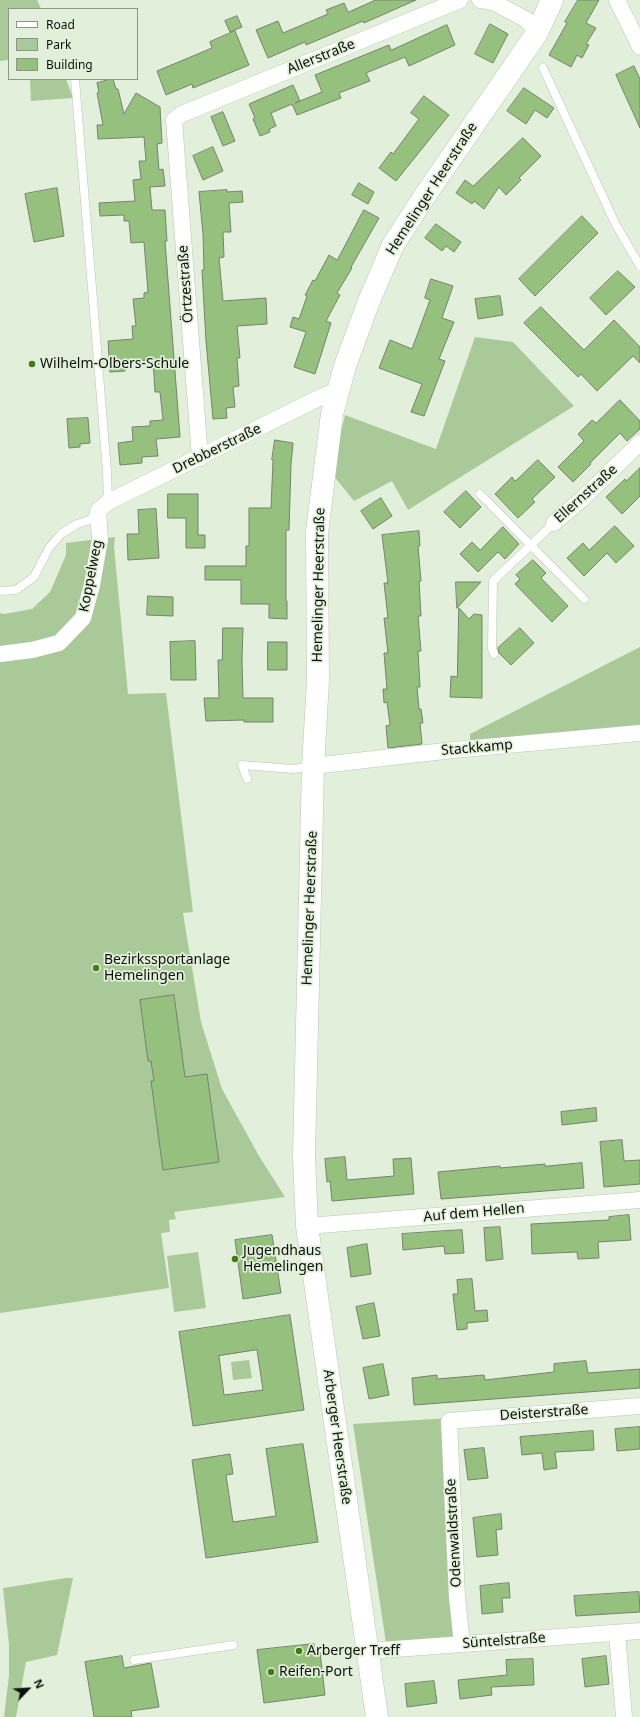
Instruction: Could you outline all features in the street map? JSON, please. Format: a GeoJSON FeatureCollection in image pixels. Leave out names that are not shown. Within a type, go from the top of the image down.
{"type":"FeatureCollection","features":[{"type":"Feature","properties":{"kind":"main road","name":"Hemelinger Heerstraße"},"geometry":{"type":"LineString","coordinates":[[304,1156],[313,766],[318,681],[317,532],[332,414],[345,366],[369,301],[392,246],[536,33],[552,0]]}},
{"type":"Feature","properties":{"kind":"main road","name":"Arberger Heerstraße"},"geometry":{"type":"LineString","coordinates":[[304,1156],[307,1226],[377,1717]]}},
{"type":"Feature","properties":{"kind":"street","name":"Allerstraße"},"geometry":{"type":"LineString","coordinates":[[182,114],[460,0]]}},
{"type":"Feature","properties":{"kind":"street"},"geometry":{"type":"LineString","coordinates":[[480,0],[493,2],[527,20],[536,33]]}},
{"type":"Feature","properties":{"kind":"street"},"geometry":{"type":"LineString","coordinates":[[618,0],[640,47]]}},
{"type":"Feature","properties":{"kind":"street","name":"Örtzestraße"},"geometry":{"type":"LineString","coordinates":[[182,114],[174,120],[200,458]]}},
{"type":"Feature","properties":{"kind":"street","name":"Drebberstraße"},"geometry":{"type":"LineString","coordinates":[[103,507],[323,396],[339,390]]}},
{"type":"Feature","properties":{"kind":"street","name":"Ellernstraße"},"geometry":{"type":"LineString","coordinates":[[554,523],[582,499],[640,443]]}},
{"type":"Feature","properties":{"kind":"street","name":"Koppelweg"},"geometry":{"type":"LineString","coordinates":[[0,654],[32,650],[59,643],[83,618],[92,585],[100,539],[103,507]]}},
{"type":"Feature","properties":{"kind":"street","name":"Stackkamp"},"geometry":{"type":"LineString","coordinates":[[313,766],[453,750],[640,733]]}},
{"type":"Feature","properties":{"kind":"street","name":"Auf dem Hellen"},"geometry":{"type":"LineString","coordinates":[[307,1226],[640,1200]]}},
{"type":"Feature","properties":{"kind":"street","name":"Deisterstraße"},"geometry":{"type":"LineString","coordinates":[[449,1421],[640,1406]]}},
{"type":"Feature","properties":{"kind":"street","name":"Odenwaldstraße"},"geometry":{"type":"LineString","coordinates":[[449,1421],[457,1598],[462,1644]]}},
{"type":"Feature","properties":{"kind":"street","name":"Süntelstraße"},"geometry":{"type":"LineString","coordinates":[[368,1651],[640,1631]]}},
{"type":"Feature","properties":{"kind":"street"},"geometry":{"type":"LineString","coordinates":[[617,1633],[624,1717]]}},
{"type":"Feature","properties":{"kind":"lane"},"geometry":{"type":"LineString","coordinates":[[542,68],[616,225],[640,266]]}},
{"type":"Feature","properties":{"kind":"lane"},"geometry":{"type":"LineString","coordinates":[[0,591],[16,590],[34,577],[49,548],[62,534],[77,524],[90,520],[103,507],[107,472],[75,80]]}},
{"type":"Feature","properties":{"kind":"lane"},"geometry":{"type":"LineString","coordinates":[[480,494],[584,599]]}},
{"type":"Feature","properties":{"kind":"lane","name":"Ellernstraße"},"geometry":{"type":"LineString","coordinates":[[494,654],[492,649],[493,581],[530,544],[554,523]]}},
{"type":"Feature","properties":{"kind":"lane"},"geometry":{"type":"LineString","coordinates":[[247,779],[242,765],[293,769],[313,766]]}},
{"type":"Feature","properties":{"kind":"lane"},"geometry":{"type":"LineString","coordinates":[[134,1660],[233,1645]]}},
{"type":"Feature","properties":{"kind":"green space"},"geometry":{"type":"Polygon","coordinates":[[[0,0],[37,0],[41,8],[8,8],[8,60],[0,61],[0,0]]]}},
{"type":"Feature","properties":{"kind":"green space"},"geometry":{"type":"Polygon","coordinates":[[[30,80],[66,80],[73,98],[31,101],[30,80]]]}},
{"type":"Feature","properties":{"kind":"green space"},"geometry":{"type":"Polygon","coordinates":[[[475,337],[513,342],[574,406],[408,510],[392,481],[354,501],[333,475],[335,456],[345,415],[436,449],[475,337]]]}},
{"type":"Feature","properties":{"kind":"green space","name":"Bezirkssportanlage Hemelingen"},"geometry":{"type":"Polygon","coordinates":[[[115,537],[114,547],[128,694],[166,693],[193,912],[183,913],[201,1022],[222,1089],[259,1156],[285,1197],[174,1212],[176,1219],[169,1220],[170,1232],[161,1233],[169,1288],[0,1313],[0,613],[4,614],[32,609],[50,592],[66,555],[66,543],[115,537]]]}},
{"type":"Feature","properties":{"kind":"green space"},"geometry":{"type":"Polygon","coordinates":[[[640,647],[640,728],[470,746],[470,734],[640,647]]]}},
{"type":"Feature","properties":{"kind":"green space"},"geometry":{"type":"Polygon","coordinates":[[[198,1252],[206,1308],[174,1312],[167,1256],[198,1252]]]}},
{"type":"Feature","properties":{"kind":"green space"},"geometry":{"type":"Polygon","coordinates":[[[249,1360],[252,1378],[233,1380],[231,1362],[249,1360]]]}},
{"type":"Feature","properties":{"kind":"green space"},"geometry":{"type":"Polygon","coordinates":[[[450,1418],[467,1641],[386,1643],[353,1424],[450,1418]]]}},
{"type":"Feature","properties":{"kind":"green space"},"geometry":{"type":"Polygon","coordinates":[[[73,1578],[57,1655],[26,1662],[16,1717],[4,1717],[9,1675],[9,1645],[3,1588],[73,1578]]]}},
{"type":"Feature","properties":{"kind":"building"},"geometry":{"type":"Polygon","coordinates":[[[376,0],[416,0],[364,23],[363,21],[306,45],[305,42],[268,58],[256,30],[278,21],[283,33],[328,14],[326,10],[344,3],[348,12],[376,0]]]}},
{"type":"Feature","properties":{"kind":"building"},"geometry":{"type":"Polygon","coordinates":[[[578,0],[599,0],[586,23],[596,28],[586,44],[589,45],[582,58],[577,55],[571,67],[549,55],[567,23],[565,22],[578,0]]]}},
{"type":"Feature","properties":{"kind":"building"},"geometry":{"type":"Polygon","coordinates":[[[237,16],[242,27],[230,32],[225,21],[237,16]]]}},
{"type":"Feature","properties":{"kind":"building"},"geometry":{"type":"Polygon","coordinates":[[[490,24],[508,34],[493,63],[475,54],[490,24]]]}},
{"type":"Feature","properties":{"kind":"building"},"geometry":{"type":"Polygon","coordinates":[[[447,25],[455,45],[409,66],[405,57],[366,73],[370,81],[339,93],[341,98],[297,115],[292,104],[271,113],[276,126],[269,129],[270,132],[260,136],[249,104],[293,85],[300,101],[322,92],[315,75],[389,45],[391,50],[447,25]]]}},
{"type":"Feature","properties":{"kind":"building"},"geometry":{"type":"Polygon","coordinates":[[[235,31],[249,65],[193,88],[192,84],[166,95],[157,71],[212,48],[210,42],[235,31]]]}},
{"type":"Feature","properties":{"kind":"building"},"geometry":{"type":"Polygon","coordinates":[[[634,66],[640,79],[640,128],[616,75],[634,66]]]}},
{"type":"Feature","properties":{"kind":"building"},"geometry":{"type":"Polygon","coordinates":[[[113,80],[116,89],[118,89],[124,114],[136,93],[160,107],[162,143],[157,144],[159,170],[163,169],[165,186],[150,187],[152,210],[165,210],[167,241],[165,241],[180,437],[156,439],[158,456],[142,457],[142,463],[120,465],[118,443],[133,441],[132,427],[150,426],[150,421],[163,420],[160,392],[155,392],[153,360],[124,361],[125,371],[110,372],[108,341],[133,339],[132,326],[136,326],[133,299],[144,298],[144,293],[148,292],[144,242],[131,243],[129,221],[124,221],[124,215],[100,216],[99,203],[135,201],[133,180],[141,179],[139,161],[146,161],[144,137],[98,139],[97,125],[103,125],[97,93],[99,92],[97,83],[113,80]]]}},
{"type":"Feature","properties":{"kind":"building"},"geometry":{"type":"Polygon","coordinates":[[[524,88],[554,108],[547,118],[535,110],[526,124],[507,111],[524,88]]]}},
{"type":"Feature","properties":{"kind":"building"},"geometry":{"type":"Polygon","coordinates":[[[424,96],[449,115],[396,181],[379,168],[391,152],[393,154],[419,119],[411,113],[424,96]]]}},
{"type":"Feature","properties":{"kind":"building"},"geometry":{"type":"Polygon","coordinates":[[[223,112],[235,141],[223,146],[211,117],[223,112]]]}},
{"type":"Feature","properties":{"kind":"building"},"geometry":{"type":"Polygon","coordinates":[[[523,138],[541,156],[519,178],[521,180],[506,195],[499,187],[484,209],[474,201],[472,204],[456,193],[465,180],[473,186],[523,138]]]}},
{"type":"Feature","properties":{"kind":"building"},"geometry":{"type":"Polygon","coordinates":[[[213,147],[223,171],[203,180],[193,156],[213,147]]]}},
{"type":"Feature","properties":{"kind":"building"},"geometry":{"type":"Polygon","coordinates":[[[359,183],[374,192],[368,204],[352,195],[359,183]]]}},
{"type":"Feature","properties":{"kind":"building"},"geometry":{"type":"Polygon","coordinates":[[[57,188],[64,236],[34,242],[25,194],[57,188]]]}},
{"type":"Feature","properties":{"kind":"building"},"geometry":{"type":"Polygon","coordinates":[[[227,190],[227,192],[242,191],[243,202],[229,203],[231,232],[223,232],[224,257],[219,258],[223,301],[266,298],[267,324],[237,326],[240,358],[237,358],[239,386],[233,387],[235,407],[226,408],[227,418],[213,419],[206,341],[202,270],[204,270],[203,234],[199,192],[227,190]]]}},
{"type":"Feature","properties":{"kind":"building"},"geometry":{"type":"Polygon","coordinates":[[[364,210],[379,218],[337,293],[340,295],[326,321],[331,323],[315,374],[294,367],[306,332],[290,327],[293,317],[299,319],[307,296],[305,295],[313,280],[315,281],[329,255],[337,260],[364,210]]]}},
{"type":"Feature","properties":{"kind":"building"},"geometry":{"type":"Polygon","coordinates":[[[582,216],[598,233],[535,296],[519,279],[582,216]]]}},
{"type":"Feature","properties":{"kind":"building"},"geometry":{"type":"Polygon","coordinates":[[[436,224],[461,242],[454,252],[446,246],[442,251],[425,238],[436,224]]]}},
{"type":"Feature","properties":{"kind":"building"},"geometry":{"type":"Polygon","coordinates":[[[618,271],[635,287],[606,315],[590,298],[618,271]]]}},
{"type":"Feature","properties":{"kind":"building"},"geometry":{"type":"Polygon","coordinates":[[[431,279],[453,286],[442,318],[454,322],[439,359],[445,361],[424,416],[411,412],[422,384],[379,368],[390,340],[412,349],[430,300],[425,298],[431,279]]]}},
{"type":"Feature","properties":{"kind":"building"},"geometry":{"type":"Polygon","coordinates":[[[500,296],[503,315],[478,319],[475,299],[500,296]]]}},
{"type":"Feature","properties":{"kind":"building"},"geometry":{"type":"Polygon","coordinates":[[[541,307],[584,350],[614,320],[640,347],[640,363],[633,356],[597,391],[581,374],[578,377],[524,323],[541,307]]]}},
{"type":"Feature","properties":{"kind":"building"},"geometry":{"type":"Polygon","coordinates":[[[620,400],[640,421],[640,429],[627,441],[620,433],[573,482],[558,467],[584,441],[578,434],[592,420],[596,423],[620,400]]]}},
{"type":"Feature","properties":{"kind":"building"},"geometry":{"type":"Polygon","coordinates":[[[88,418],[90,443],[80,444],[80,447],[69,448],[67,419],[88,418]]]}},
{"type":"Feature","properties":{"kind":"building"},"geometry":{"type":"Polygon","coordinates":[[[275,440],[293,443],[289,530],[286,530],[287,619],[269,618],[269,604],[241,604],[241,580],[205,580],[205,566],[246,566],[246,546],[249,546],[249,508],[271,508],[272,460],[275,440]]]}},
{"type":"Feature","properties":{"kind":"building"},"geometry":{"type":"Polygon","coordinates":[[[538,460],[555,477],[532,499],[535,502],[518,518],[495,494],[512,477],[515,481],[538,460]]]}},
{"type":"Feature","properties":{"kind":"building"},"geometry":{"type":"Polygon","coordinates":[[[640,468],[640,496],[622,514],[606,497],[625,479],[626,481],[640,468]]]}},
{"type":"Feature","properties":{"kind":"building"},"geometry":{"type":"Polygon","coordinates":[[[466,491],[481,507],[460,528],[444,512],[466,491]]]}},
{"type":"Feature","properties":{"kind":"building"},"geometry":{"type":"Polygon","coordinates":[[[168,494],[198,494],[198,535],[205,535],[205,548],[186,548],[186,518],[168,518],[168,494]]]}},
{"type":"Feature","properties":{"kind":"building"},"geometry":{"type":"Polygon","coordinates":[[[381,498],[392,516],[373,529],[361,511],[381,498]]]}},
{"type":"Feature","properties":{"kind":"building"},"geometry":{"type":"Polygon","coordinates":[[[156,509],[159,558],[128,560],[127,534],[139,534],[138,510],[156,509]]]}},
{"type":"Feature","properties":{"kind":"building"},"geometry":{"type":"Polygon","coordinates":[[[615,526],[634,546],[616,563],[607,553],[584,576],[567,558],[583,543],[589,550],[615,526]]]}},
{"type":"Feature","properties":{"kind":"building"},"geometry":{"type":"Polygon","coordinates":[[[503,527],[519,544],[505,559],[498,552],[478,572],[460,554],[472,542],[480,550],[503,527]]]}},
{"type":"Feature","properties":{"kind":"building"},"geometry":{"type":"Polygon","coordinates":[[[419,531],[420,546],[418,546],[421,581],[419,581],[421,616],[418,616],[421,651],[418,651],[420,687],[417,687],[419,709],[421,709],[423,723],[420,723],[422,744],[388,748],[386,726],[390,725],[387,702],[384,703],[383,689],[387,689],[384,653],[388,653],[384,618],[388,618],[384,583],[388,583],[382,535],[419,531]]]}},
{"type":"Feature","properties":{"kind":"building"},"geometry":{"type":"Polygon","coordinates":[[[533,560],[546,573],[541,578],[568,606],[552,622],[515,584],[520,579],[516,575],[533,560]]]}},
{"type":"Feature","properties":{"kind":"building"},"geometry":{"type":"Polygon","coordinates":[[[456,582],[481,582],[457,608],[456,582]]]}},
{"type":"Feature","properties":{"kind":"building"},"geometry":{"type":"Polygon","coordinates":[[[148,596],[173,597],[173,616],[147,615],[148,596]]]}},
{"type":"Feature","properties":{"kind":"building"},"geometry":{"type":"Polygon","coordinates":[[[459,608],[469,619],[474,614],[482,615],[482,698],[450,697],[451,676],[457,677],[459,608]]]}},
{"type":"Feature","properties":{"kind":"building"},"geometry":{"type":"Polygon","coordinates":[[[223,628],[243,628],[243,698],[273,698],[273,722],[244,722],[244,720],[206,721],[204,698],[219,698],[218,660],[222,660],[223,628]]]}},
{"type":"Feature","properties":{"kind":"building"},"geometry":{"type":"Polygon","coordinates":[[[520,628],[534,643],[511,665],[499,653],[498,648],[520,628]]]}},
{"type":"Feature","properties":{"kind":"building"},"geometry":{"type":"Polygon","coordinates":[[[195,641],[196,680],[171,680],[170,642],[195,641]]]}},
{"type":"Feature","properties":{"kind":"building"},"geometry":{"type":"Polygon","coordinates":[[[268,642],[287,642],[287,670],[268,670],[268,642]]]}},
{"type":"Feature","properties":{"kind":"building"},"geometry":{"type":"Polygon","coordinates":[[[174,995],[185,1077],[207,1074],[219,1162],[163,1170],[151,1081],[154,1081],[151,1061],[148,1061],[140,1000],[174,995]]]}},
{"type":"Feature","properties":{"kind":"building"},"geometry":{"type":"Polygon","coordinates":[[[596,1108],[597,1121],[562,1125],[561,1112],[596,1108]]]}},
{"type":"Feature","properties":{"kind":"building"},"geometry":{"type":"Polygon","coordinates":[[[622,1140],[624,1161],[640,1160],[640,1184],[604,1187],[600,1142],[622,1140]]]}},
{"type":"Feature","properties":{"kind":"building"},"geometry":{"type":"Polygon","coordinates":[[[345,1157],[347,1180],[394,1176],[393,1159],[411,1158],[414,1194],[332,1201],[330,1181],[327,1182],[325,1159],[345,1157]]]}},
{"type":"Feature","properties":{"kind":"building"},"geometry":{"type":"Polygon","coordinates":[[[582,1163],[584,1188],[441,1199],[438,1172],[500,1166],[500,1168],[545,1164],[545,1166],[582,1163]]]}},
{"type":"Feature","properties":{"kind":"building"},"geometry":{"type":"Polygon","coordinates":[[[629,1215],[631,1240],[598,1242],[599,1258],[578,1259],[577,1252],[532,1254],[531,1224],[609,1220],[609,1217],[629,1215]]]}},
{"type":"Feature","properties":{"kind":"building"},"geometry":{"type":"Polygon","coordinates":[[[500,1227],[503,1259],[486,1261],[484,1228],[500,1227]]]}},
{"type":"Feature","properties":{"kind":"building"},"geometry":{"type":"Polygon","coordinates":[[[462,1230],[464,1253],[445,1254],[444,1246],[403,1250],[402,1234],[462,1230]]]}},
{"type":"Feature","properties":{"kind":"building"},"geometry":{"type":"Polygon","coordinates":[[[272,1235],[281,1293],[243,1299],[235,1240],[272,1235]]]}},
{"type":"Feature","properties":{"kind":"building"},"geometry":{"type":"Polygon","coordinates":[[[367,1244],[371,1274],[351,1277],[347,1248],[367,1244]]]}},
{"type":"Feature","properties":{"kind":"building"},"geometry":{"type":"Polygon","coordinates":[[[472,1279],[475,1311],[487,1310],[488,1321],[467,1323],[467,1329],[457,1330],[453,1294],[458,1294],[457,1280],[472,1279]]]}},
{"type":"Feature","properties":{"kind":"building"},"geometry":{"type":"Polygon","coordinates":[[[374,1303],[380,1336],[363,1339],[356,1307],[374,1303]]]}},
{"type":"Feature","properties":{"kind":"building"},"geometry":{"type":"Polygon","coordinates":[[[290,1315],[304,1410],[193,1426],[179,1332],[290,1315]],[[257,1350],[219,1356],[224,1395],[263,1390],[257,1350]]]}},
{"type":"Feature","properties":{"kind":"building"},"geometry":{"type":"Polygon","coordinates":[[[586,1361],[588,1373],[640,1369],[640,1388],[414,1405],[412,1378],[437,1375],[437,1379],[484,1375],[485,1380],[554,1372],[554,1364],[586,1361]]]}},
{"type":"Feature","properties":{"kind":"building"},"geometry":{"type":"Polygon","coordinates":[[[383,1364],[389,1395],[369,1399],[363,1368],[383,1364]]]}},
{"type":"Feature","properties":{"kind":"building"},"geometry":{"type":"Polygon","coordinates":[[[640,1427],[640,1449],[617,1451],[615,1429],[640,1427]]]}},
{"type":"Feature","properties":{"kind":"building"},"geometry":{"type":"Polygon","coordinates":[[[593,1431],[594,1450],[555,1452],[557,1468],[544,1470],[542,1453],[522,1455],[520,1437],[593,1431]]]}},
{"type":"Feature","properties":{"kind":"building"},"geometry":{"type":"Polygon","coordinates":[[[303,1444],[318,1542],[206,1558],[192,1460],[230,1454],[233,1474],[226,1475],[233,1522],[276,1516],[266,1449],[303,1444]]]}},
{"type":"Feature","properties":{"kind":"building"},"geometry":{"type":"Polygon","coordinates":[[[484,1448],[488,1478],[468,1480],[464,1450],[484,1448]]]}},
{"type":"Feature","properties":{"kind":"building"},"geometry":{"type":"Polygon","coordinates":[[[501,1514],[502,1529],[496,1530],[498,1555],[477,1557],[473,1518],[501,1514]]]}},
{"type":"Feature","properties":{"kind":"building"},"geometry":{"type":"Polygon","coordinates":[[[509,1583],[510,1598],[502,1598],[503,1612],[482,1614],[480,1586],[509,1583]]]}},
{"type":"Feature","properties":{"kind":"building"},"geometry":{"type":"Polygon","coordinates":[[[639,1592],[640,1612],[576,1616],[574,1596],[639,1592]]]}},
{"type":"Feature","properties":{"kind":"building"},"geometry":{"type":"Polygon","coordinates":[[[314,1644],[315,1652],[320,1652],[325,1695],[264,1703],[257,1650],[314,1644]]]}},
{"type":"Feature","properties":{"kind":"building"},"geometry":{"type":"Polygon","coordinates":[[[122,1656],[124,1668],[151,1663],[159,1707],[131,1711],[132,1717],[94,1717],[85,1662],[122,1656]]]}},
{"type":"Feature","properties":{"kind":"building"},"geometry":{"type":"Polygon","coordinates":[[[606,1656],[609,1684],[585,1687],[582,1659],[606,1656]]]}},
{"type":"Feature","properties":{"kind":"building"},"geometry":{"type":"Polygon","coordinates":[[[533,1659],[534,1685],[491,1687],[492,1695],[460,1699],[458,1680],[507,1675],[506,1660],[533,1659]]]}},
{"type":"Feature","properties":{"kind":"building"},"geometry":{"type":"Polygon","coordinates":[[[434,1681],[437,1703],[407,1707],[405,1684],[434,1681]]]}},
{"type":"Feature","properties":{"kind":"place","name":"Wilhelm-Olbers-Schule"},"geometry":{"type":"Point","coordinates":[32,364]}},
{"type":"Feature","properties":{"kind":"place","name":"Bezirkssportanlage Hemelingen"},"geometry":{"type":"Point","coordinates":[96,968]}},
{"type":"Feature","properties":{"kind":"place","name":"Jugendhaus Hemelingen"},"geometry":{"type":"Point","coordinates":[235,1259]}},
{"type":"Feature","properties":{"kind":"place","name":"Arberger Treff"},"geometry":{"type":"Point","coordinates":[299,1651]}},
{"type":"Feature","properties":{"kind":"place","name":"Reifen-Port"},"geometry":{"type":"Point","coordinates":[271,1672]}}]}
